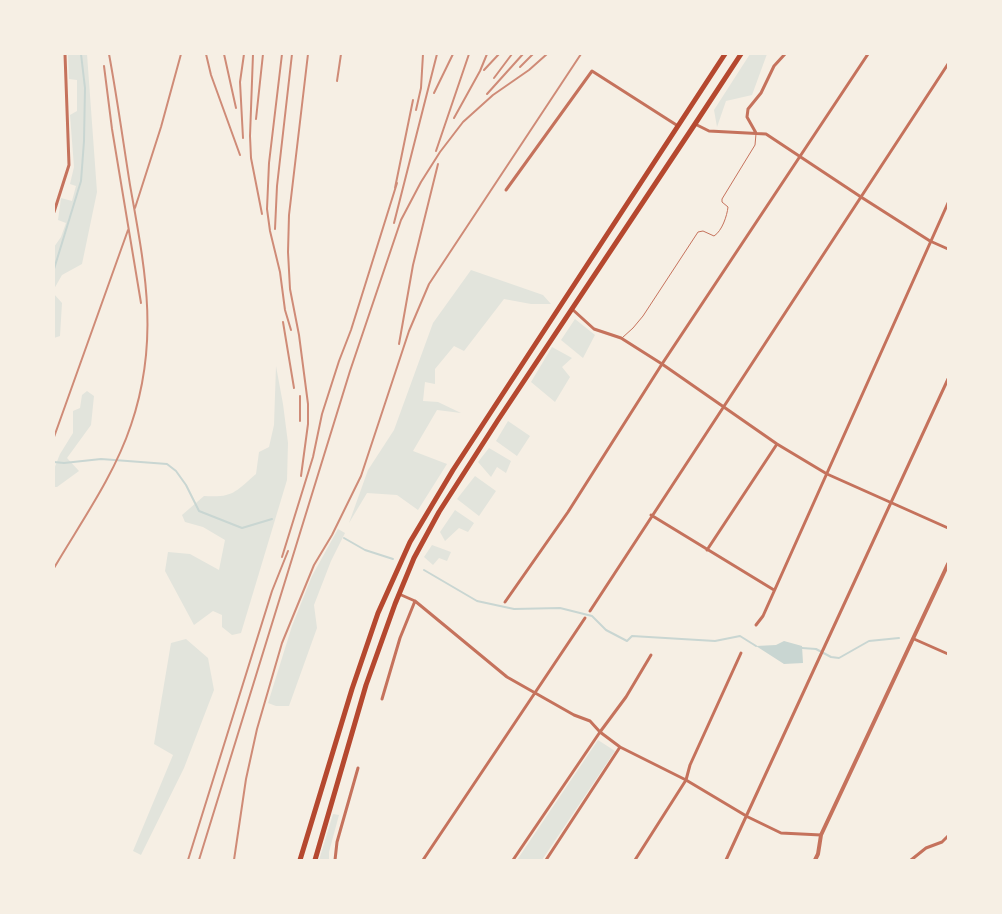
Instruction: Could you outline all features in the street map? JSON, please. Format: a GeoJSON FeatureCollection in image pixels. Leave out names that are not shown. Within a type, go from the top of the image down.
{"type":"FeatureCollection","features":[{"type":"Feature","properties":{"kind":"main road"},"geometry":{"type":"LineString","coordinates":[[300,860],[352,689],[378,613],[410,542],[453,470],[725,54]]}},
{"type":"Feature","properties":{"kind":"main road"},"geometry":{"type":"LineString","coordinates":[[315,860],[366,684],[398,594],[414,558],[439,512],[521,384],[740,54]]}},
{"type":"Feature","properties":{"kind":"main road"},"geometry":{"type":"LineString","coordinates":[[388,590],[398,594]]}},
{"type":"Feature","properties":{"kind":"street"},"geometry":{"type":"LineString","coordinates":[[54,212],[69,165],[65,54]]}},
{"type":"Feature","properties":{"kind":"street"},"geometry":{"type":"LineString","coordinates":[[757,133],[747,117],[748,109],[761,93],[774,66],[785,54]]}},
{"type":"Feature","properties":{"kind":"street"},"geometry":{"type":"LineString","coordinates":[[505,602],[568,512],[662,364],[868,54]]}},
{"type":"Feature","properties":{"kind":"street"},"geometry":{"type":"LineString","coordinates":[[590,611],[651,515],[725,407],[948,64]]}},
{"type":"Feature","properties":{"kind":"street"},"geometry":{"type":"LineString","coordinates":[[506,190],[592,71],[678,126]]}},
{"type":"Feature","properties":{"kind":"street"},"geometry":{"type":"LineString","coordinates":[[695,124],[709,131],[766,134],[860,197],[930,241],[948,249]]}},
{"type":"Feature","properties":{"kind":"street"},"geometry":{"type":"LineString","coordinates":[[756,625],[762,616],[827,474],[948,203]]}},
{"type":"Feature","properties":{"kind":"street"},"geometry":{"type":"LineString","coordinates":[[572,309],[594,329],[621,338],[662,364],[777,444],[827,474],[948,528]]}},
{"type":"Feature","properties":{"kind":"street"},"geometry":{"type":"LineString","coordinates":[[726,860],[748,817],[948,379]]}},
{"type":"Feature","properties":{"kind":"street"},"geometry":{"type":"LineString","coordinates":[[707,550],[777,444]]}},
{"type":"Feature","properties":{"kind":"street"},"geometry":{"type":"LineString","coordinates":[[651,515],[774,590]]}},
{"type":"Feature","properties":{"kind":"street"},"geometry":{"type":"LineString","coordinates":[[815,860],[818,854],[821,835],[948,564]]}},
{"type":"Feature","properties":{"kind":"street"},"geometry":{"type":"LineString","coordinates":[[398,594],[415,601],[507,678],[574,715],[590,721],[600,732],[620,747],[686,780],[748,817],[781,834],[821,835]]}},
{"type":"Feature","properties":{"kind":"street"},"geometry":{"type":"LineString","coordinates":[[382,699],[400,638],[415,601]]}},
{"type":"Feature","properties":{"kind":"street"},"geometry":{"type":"LineString","coordinates":[[422,860],[585,618]]}},
{"type":"Feature","properties":{"kind":"street"},"geometry":{"type":"LineString","coordinates":[[914,638],[948,654]]}},
{"type":"Feature","properties":{"kind":"street"},"geometry":{"type":"LineString","coordinates":[[635,860],[686,780],[690,765],[741,653]]}},
{"type":"Feature","properties":{"kind":"street"},"geometry":{"type":"LineString","coordinates":[[513,860],[600,732],[626,698],[651,655]]}},
{"type":"Feature","properties":{"kind":"street"},"geometry":{"type":"LineString","coordinates":[[546,860],[620,747]]}},
{"type":"Feature","properties":{"kind":"street"},"geometry":{"type":"LineString","coordinates":[[335,860],[337,842],[358,768]]}},
{"type":"Feature","properties":{"kind":"street"},"geometry":{"type":"LineString","coordinates":[[911,860],[926,848],[942,842],[948,836]]}},
{"type":"Feature","properties":{"kind":"lane"},"geometry":{"type":"LineString","coordinates":[[621,338],[644,316],[698,232],[703,231],[714,236],[718,234],[728,207],[722,202],[722,199],[755,145],[757,133]]}},
{"type":"Feature","properties":{"kind":"shaded area"},"geometry":{"type":"Polygon","coordinates":[[[68,54],[87,54],[97,192],[82,264],[62,275],[54,289],[54,247],[61,237],[66,223],[58,220],[61,198],[72,201],[76,186],[70,184],[74,167],[70,115],[77,111],[77,80],[69,79],[68,54]]]}},
{"type":"Feature","properties":{"kind":"shaded area"},"geometry":{"type":"Polygon","coordinates":[[[750,54],[767,54],[752,95],[726,101],[717,127],[714,110],[750,54]]]}},
{"type":"Feature","properties":{"kind":"shaded area"},"geometry":{"type":"Polygon","coordinates":[[[471,270],[543,295],[551,304],[531,304],[504,299],[464,351],[454,346],[435,369],[435,384],[425,382],[423,401],[438,402],[461,413],[437,410],[413,451],[447,464],[418,510],[397,495],[367,493],[349,523],[368,470],[394,430],[433,323],[471,270]]]}},
{"type":"Feature","properties":{"kind":"shaded area"},"geometry":{"type":"Polygon","coordinates":[[[54,294],[62,303],[60,336],[54,338],[54,294]]]}},
{"type":"Feature","properties":{"kind":"shaded area"},"geometry":{"type":"Polygon","coordinates":[[[575,319],[595,335],[583,358],[561,340],[575,319]]]}},
{"type":"Feature","properties":{"kind":"shaded area"},"geometry":{"type":"Polygon","coordinates":[[[552,347],[572,358],[562,367],[570,377],[555,402],[531,382],[552,347]]]}},
{"type":"Feature","properties":{"kind":"shaded area"},"geometry":{"type":"Polygon","coordinates":[[[276,366],[288,443],[287,480],[241,633],[232,635],[222,627],[222,615],[213,611],[194,625],[165,571],[168,552],[190,554],[219,570],[225,540],[203,527],[185,522],[182,515],[204,496],[228,495],[256,474],[259,452],[269,447],[274,425],[276,366]]]}},
{"type":"Feature","properties":{"kind":"shaded area"},"geometry":{"type":"Polygon","coordinates":[[[87,391],[94,396],[91,425],[67,458],[79,471],[57,487],[54,487],[54,469],[60,454],[73,433],[73,411],[80,408],[82,395],[87,391]]]}},
{"type":"Feature","properties":{"kind":"shaded area"},"geometry":{"type":"Polygon","coordinates":[[[508,421],[530,436],[517,456],[496,441],[508,421]]]}},
{"type":"Feature","properties":{"kind":"shaded area"},"geometry":{"type":"Polygon","coordinates":[[[489,448],[511,461],[506,473],[497,467],[491,477],[478,462],[489,448]]]}},
{"type":"Feature","properties":{"kind":"shaded area"},"geometry":{"type":"Polygon","coordinates":[[[475,476],[496,491],[479,516],[457,499],[475,476]]]}},
{"type":"Feature","properties":{"kind":"shaded area"},"geometry":{"type":"Polygon","coordinates":[[[455,510],[474,523],[468,532],[459,528],[445,541],[440,532],[455,510]]]}},
{"type":"Feature","properties":{"kind":"shaded area"},"geometry":{"type":"Polygon","coordinates":[[[338,529],[345,533],[331,561],[314,605],[317,628],[289,706],[276,706],[268,703],[292,626],[312,576],[338,529]]]}},
{"type":"Feature","properties":{"kind":"shaded area"},"geometry":{"type":"Polygon","coordinates":[[[432,545],[451,552],[447,561],[439,558],[433,565],[424,557],[432,545]]]}},
{"type":"Feature","properties":{"kind":"shaded area"},"geometry":{"type":"Polygon","coordinates":[[[186,639],[208,658],[214,690],[184,768],[141,855],[133,851],[173,755],[154,744],[171,643],[186,639]]]}},
{"type":"Feature","properties":{"kind":"shaded area"},"geometry":{"type":"Polygon","coordinates":[[[784,641],[802,646],[803,663],[784,664],[756,646],[776,645],[784,641]]]}},
{"type":"Feature","properties":{"kind":"shaded area"},"geometry":{"type":"Polygon","coordinates":[[[598,740],[615,751],[542,860],[517,860],[598,740]]]}},
{"type":"Feature","properties":{"kind":"shaded area"},"geometry":{"type":"Polygon","coordinates":[[[333,814],[339,815],[329,852],[329,860],[319,860],[333,814]]]}},
{"type":"Feature","properties":{"kind":"waterway"},"geometry":{"type":"LineString","coordinates":[[54,269],[81,181],[85,88],[81,54]]}},
{"type":"Feature","properties":{"kind":"waterway"},"geometry":{"type":"LineString","coordinates":[[54,462],[64,463],[101,459],[167,464],[176,471],[186,485],[199,511],[242,528],[272,519]]}},
{"type":"Feature","properties":{"kind":"waterway"},"geometry":{"type":"LineString","coordinates":[[344,538],[365,550],[393,559]]}},
{"type":"Feature","properties":{"kind":"waterway"},"geometry":{"type":"LineString","coordinates":[[424,570],[477,601],[514,609],[560,608],[592,616],[606,630],[627,641],[632,636],[715,641],[740,636],[756,646]]}},
{"type":"Feature","properties":{"kind":"waterway"},"geometry":{"type":"LineString","coordinates":[[802,648],[816,649],[831,657],[839,658],[869,641],[899,638]]}},
{"type":"Feature","properties":{"kind":"railway"},"geometry":{"type":"LineString","coordinates":[[54,568],[106,481],[124,444],[140,394],[145,363],[147,334],[145,275],[109,54]]}},
{"type":"Feature","properties":{"kind":"railway"},"geometry":{"type":"LineString","coordinates":[[135,208],[161,127],[181,54]]}},
{"type":"Feature","properties":{"kind":"railway"},"geometry":{"type":"LineString","coordinates":[[206,54],[211,75],[240,155]]}},
{"type":"Feature","properties":{"kind":"railway"},"geometry":{"type":"LineString","coordinates":[[224,54],[236,108]]}},
{"type":"Feature","properties":{"kind":"railway"},"geometry":{"type":"LineString","coordinates":[[243,138],[240,82],[244,54]]}},
{"type":"Feature","properties":{"kind":"railway"},"geometry":{"type":"LineString","coordinates":[[253,54],[251,158],[262,214]]}},
{"type":"Feature","properties":{"kind":"railway"},"geometry":{"type":"LineString","coordinates":[[256,119],[263,54]]}},
{"type":"Feature","properties":{"kind":"railway"},"geometry":{"type":"LineString","coordinates":[[282,54],[269,163],[267,209],[270,231],[280,272],[285,310],[291,330]]}},
{"type":"Feature","properties":{"kind":"railway"},"geometry":{"type":"LineString","coordinates":[[275,229],[277,186],[292,54]]}},
{"type":"Feature","properties":{"kind":"railway"},"geometry":{"type":"LineString","coordinates":[[301,476],[308,424],[308,404],[299,335],[290,289],[288,252],[289,215],[308,54]]}},
{"type":"Feature","properties":{"kind":"railway"},"geometry":{"type":"LineString","coordinates":[[337,81],[341,54]]}},
{"type":"Feature","properties":{"kind":"railway"},"geometry":{"type":"LineString","coordinates":[[416,110],[421,88],[423,54]]}},
{"type":"Feature","properties":{"kind":"railway"},"geometry":{"type":"LineString","coordinates":[[394,223],[437,54]]}},
{"type":"Feature","properties":{"kind":"railway"},"geometry":{"type":"LineString","coordinates":[[434,93],[453,54]]}},
{"type":"Feature","properties":{"kind":"railway"},"geometry":{"type":"LineString","coordinates":[[436,151],[469,54]]}},
{"type":"Feature","properties":{"kind":"railway"},"geometry":{"type":"LineString","coordinates":[[454,118],[480,71],[487,54]]}},
{"type":"Feature","properties":{"kind":"railway"},"geometry":{"type":"LineString","coordinates":[[484,70],[499,54]]}},
{"type":"Feature","properties":{"kind":"railway"},"geometry":{"type":"LineString","coordinates":[[494,78],[512,54]]}},
{"type":"Feature","properties":{"kind":"railway"},"geometry":{"type":"LineString","coordinates":[[487,94],[523,54]]}},
{"type":"Feature","properties":{"kind":"railway"},"geometry":{"type":"LineString","coordinates":[[520,67],[533,54]]}},
{"type":"Feature","properties":{"kind":"railway"},"geometry":{"type":"LineString","coordinates":[[199,860],[350,371],[401,220],[421,182],[440,152],[463,122],[493,95],[529,70],[547,54]]}},
{"type":"Feature","properties":{"kind":"railway"},"geometry":{"type":"LineString","coordinates":[[234,860],[246,779],[257,729],[282,643],[314,565],[332,535],[361,476],[409,331],[429,284],[581,54]]}},
{"type":"Feature","properties":{"kind":"railway"},"geometry":{"type":"LineString","coordinates":[[104,66],[112,129],[141,303]]}},
{"type":"Feature","properties":{"kind":"railway"},"geometry":{"type":"LineString","coordinates":[[395,188],[413,100]]}},
{"type":"Feature","properties":{"kind":"railway"},"geometry":{"type":"LineString","coordinates":[[399,344],[413,265],[438,164]]}},
{"type":"Feature","properties":{"kind":"railway"},"geometry":{"type":"LineString","coordinates":[[282,557],[313,457],[322,414],[351,330],[397,183]]}},
{"type":"Feature","properties":{"kind":"railway"},"geometry":{"type":"LineString","coordinates":[[54,437],[128,230]]}},
{"type":"Feature","properties":{"kind":"railway"},"geometry":{"type":"LineString","coordinates":[[283,322],[294,388]]}},
{"type":"Feature","properties":{"kind":"railway"},"geometry":{"type":"LineString","coordinates":[[300,396],[300,421]]}},
{"type":"Feature","properties":{"kind":"railway"},"geometry":{"type":"LineString","coordinates":[[188,860],[272,591],[288,551]]}}]}
